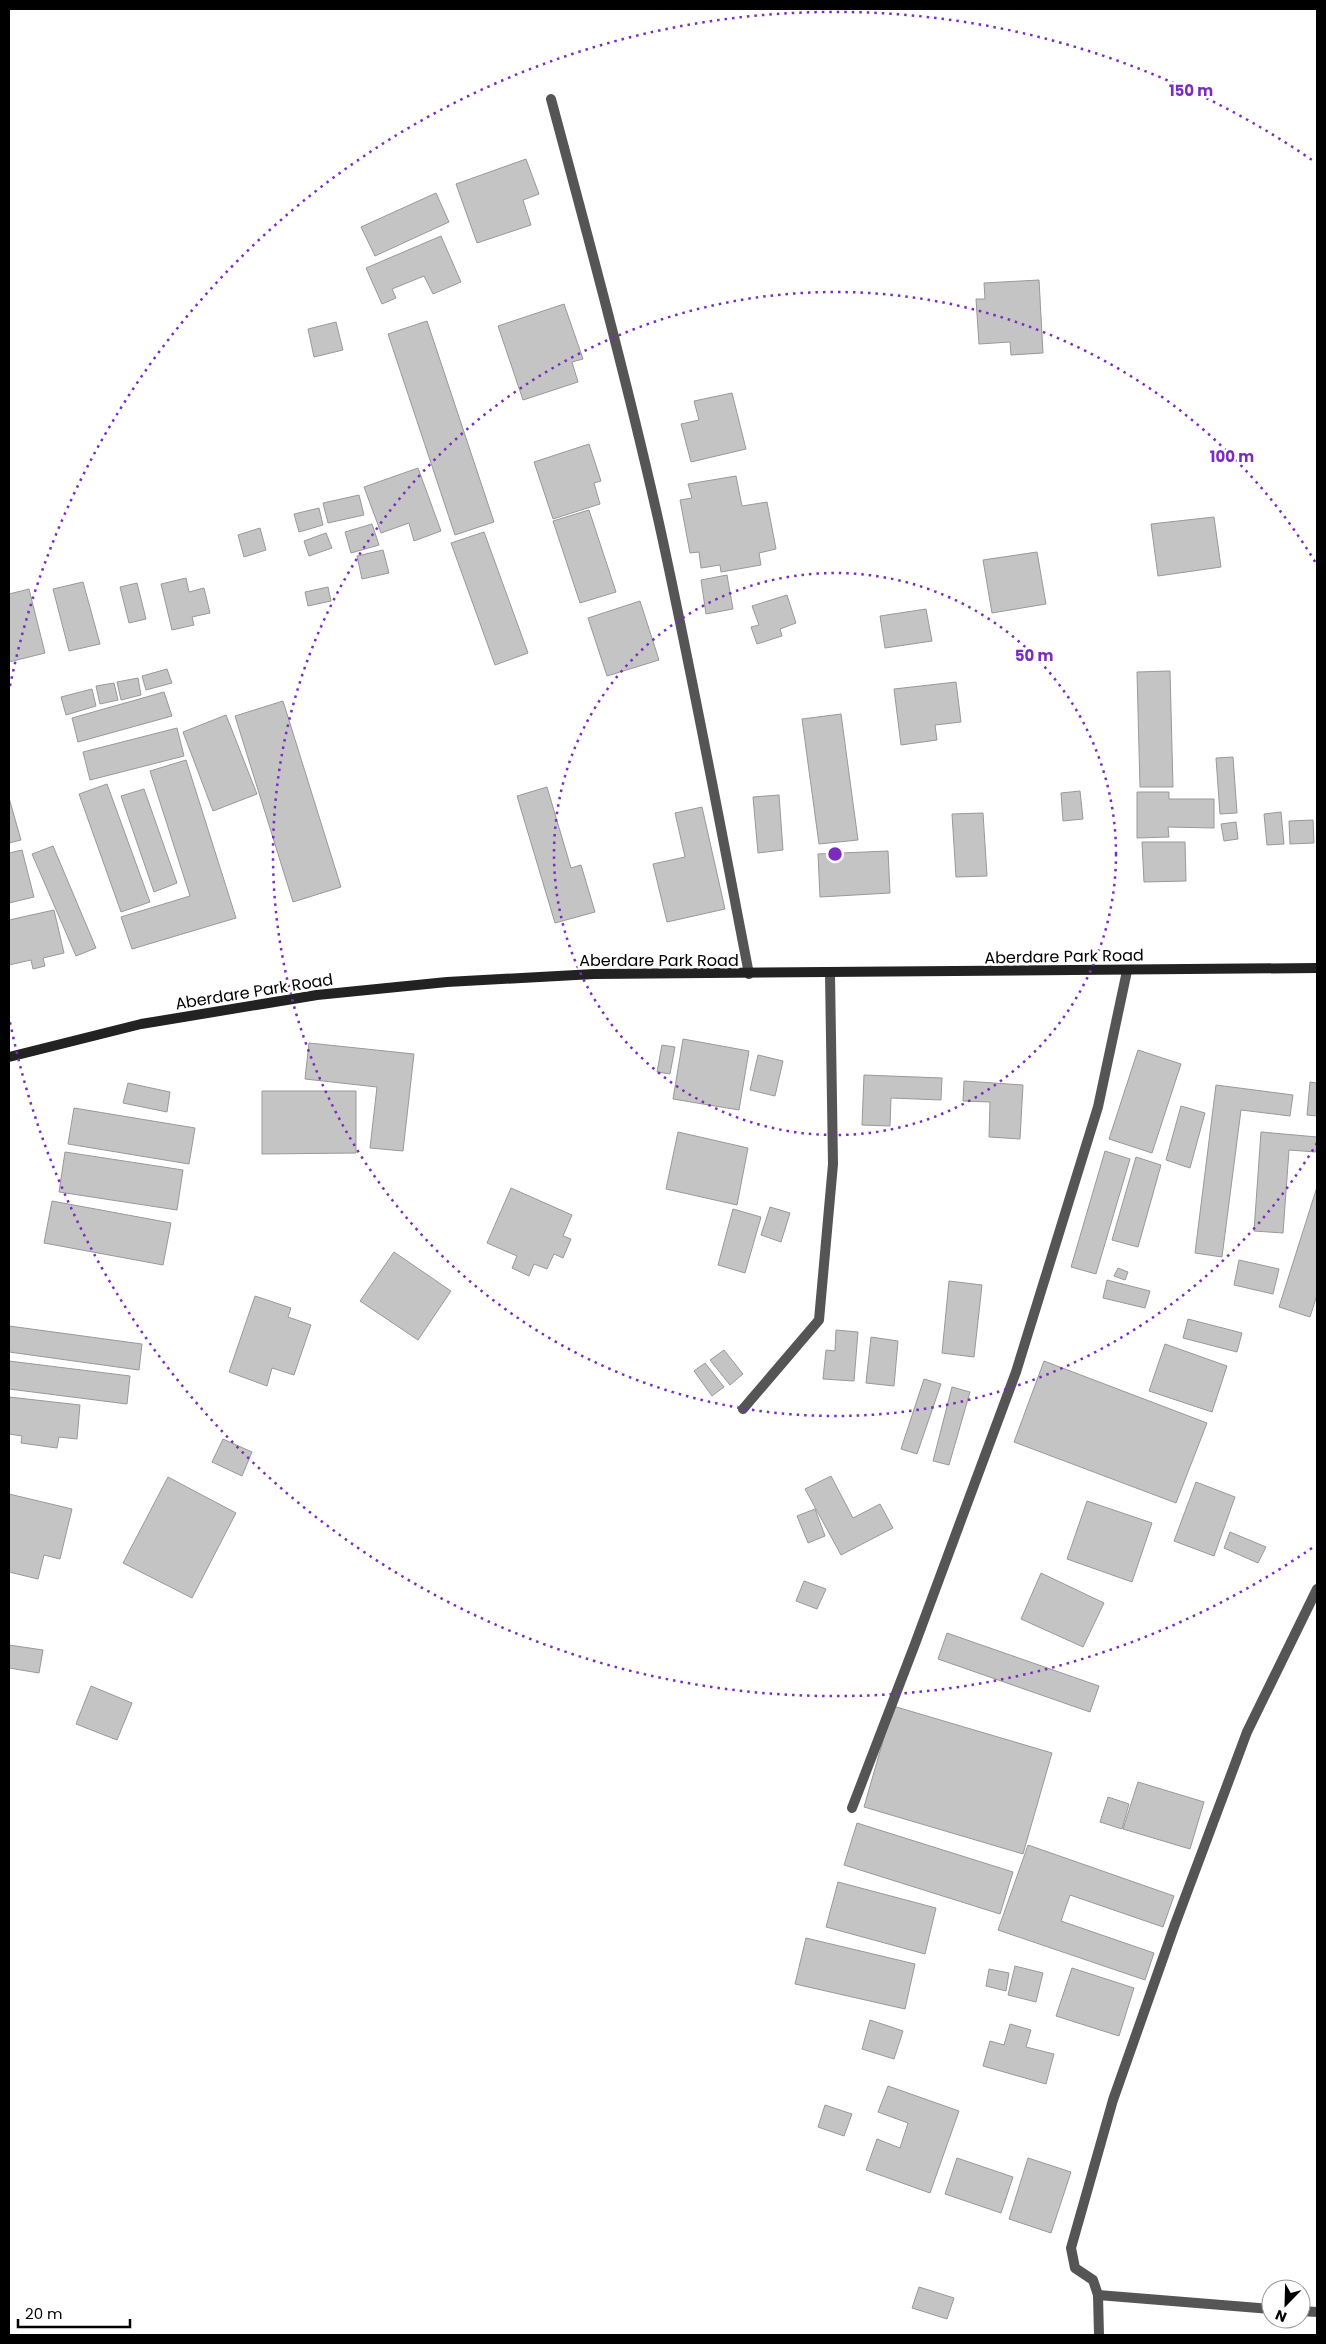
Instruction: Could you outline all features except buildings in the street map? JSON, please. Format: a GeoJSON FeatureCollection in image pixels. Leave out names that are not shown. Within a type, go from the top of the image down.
{"type":"FeatureCollection","features":[{"type":"Feature","properties":{"kind":"street"},"geometry":{"type":"LineString","coordinates":[[551,99],[610,318],[659,522],[749,974]]}},
{"type":"Feature","properties":{"kind":"street","name":"Aberdare Park Road"},"geometry":{"type":"LineString","coordinates":[[9,1057],[141,1024],[317,995],[447,982],[594,974],[830,974],[1317,968]]}},
{"type":"Feature","properties":{"kind":"street"},"geometry":{"type":"LineString","coordinates":[[852,1808],[1016,1372],[1098,1107],[1126,971]]}},
{"type":"Feature","properties":{"kind":"street"},"geometry":{"type":"LineString","coordinates":[[744,1409],[819,1320],[833,1164],[830,974]]}},
{"type":"Feature","properties":{"kind":"street"},"geometry":{"type":"LineString","coordinates":[[1099,2335],[1098,2294],[1093,2280],[1075,2268],[1071,2248],[1113,2100],[1174,1927],[1247,1732],[1317,1589]]}},
{"type":"Feature","properties":{"kind":"street"},"geometry":{"type":"LineString","coordinates":[[1098,2294],[1261,2308]]}}]}
